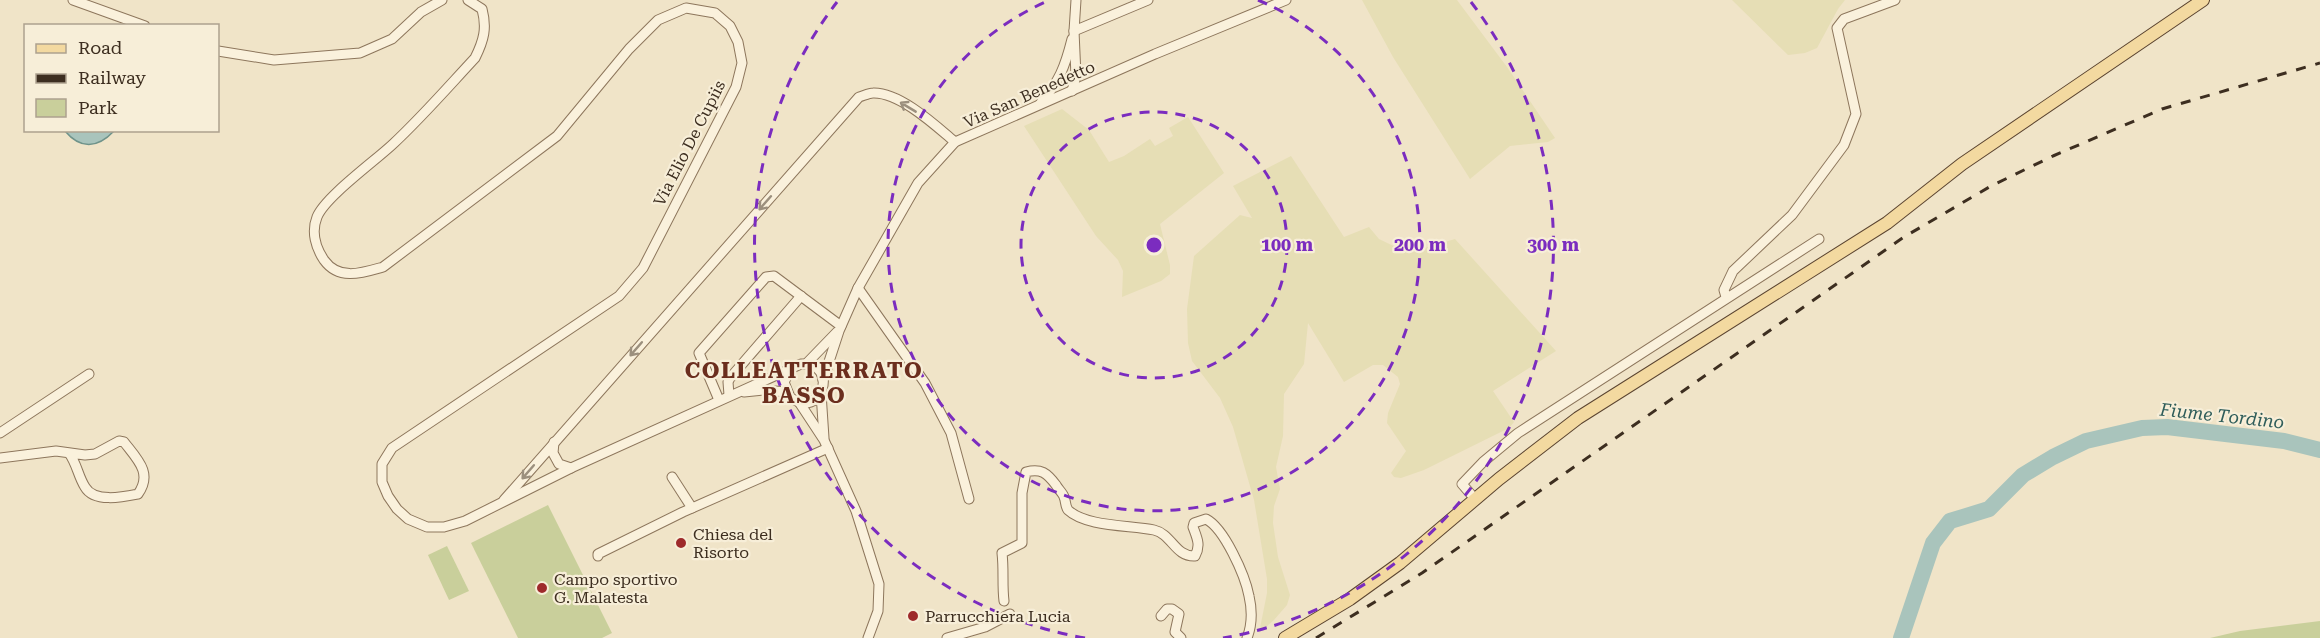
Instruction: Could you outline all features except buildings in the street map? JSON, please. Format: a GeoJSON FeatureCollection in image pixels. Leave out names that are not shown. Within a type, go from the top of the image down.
{"type":"FeatureCollection","features":[{"type":"Feature","properties":{"kind":"main road"},"geometry":{"type":"LineString","coordinates":[[1285,638],[1350,599],[1384,574],[1578,418],[1887,223],[1957,168],[2203,0]]}},
{"type":"Feature","properties":{"kind":"street"},"geometry":{"type":"LineString","coordinates":[[74,0],[140,24]]}},
{"type":"Feature","properties":{"kind":"street"},"geometry":{"type":"LineString","coordinates":[[219,51],[274,60],[360,53],[392,39],[421,12],[442,0]]}},
{"type":"Feature","properties":{"kind":"street","name":"Via Elio De Cupiis"},"geometry":{"type":"LineString","coordinates":[[468,0],[482,9],[486,23],[484,40],[475,58],[395,142],[330,198],[317,217],[313,235],[320,254],[329,267],[346,274],[362,273],[383,267],[557,136],[628,49],[658,20],[686,8],[715,13],[730,26],[738,42],[742,63],[736,87],[643,268],[619,296],[392,448],[381,464],[382,482],[397,510],[408,519],[427,527],[444,527],[465,521],[571,468],[791,369]]}},
{"type":"Feature","properties":{"kind":"street"},"geometry":{"type":"LineString","coordinates":[[1072,92],[1076,69],[1074,31],[1076,0]]}},
{"type":"Feature","properties":{"kind":"street"},"geometry":{"type":"LineString","coordinates":[[1074,31],[1148,0]]}},
{"type":"Feature","properties":{"kind":"street","name":"Via San Benedetto"},"geometry":{"type":"LineString","coordinates":[[840,328],[858,288],[918,183],[955,142],[1155,54],[1286,0]]}},
{"type":"Feature","properties":{"kind":"street"},"geometry":{"type":"LineString","coordinates":[[1726,297],[1724,290],[1733,271],[1792,215],[1844,145],[1856,114],[1837,28],[1844,19],[1894,0]]}},
{"type":"Feature","properties":{"kind":"street"},"geometry":{"type":"LineString","coordinates":[[1038,107],[1055,88],[1064,70],[1074,31]]}},
{"type":"Feature","properties":{"kind":"street"},"geometry":{"type":"LineString","coordinates":[[1076,69],[1080,78],[1088,82],[1096,81]]}},
{"type":"Feature","properties":{"kind":"street"},"geometry":{"type":"LineString","coordinates":[[1064,70],[1067,87],[1072,92]]}},
{"type":"Feature","properties":{"kind":"street"},"geometry":{"type":"LineString","coordinates":[[501,503],[859,97],[873,93],[891,96],[926,117],[955,142]]}},
{"type":"Feature","properties":{"kind":"street"},"geometry":{"type":"LineString","coordinates":[[1475,499],[1462,484],[1483,462],[1518,433],[1819,239]]}},
{"type":"Feature","properties":{"kind":"street"},"geometry":{"type":"LineString","coordinates":[[719,400],[700,357],[700,349],[766,276],[774,276],[840,328]]}},
{"type":"Feature","properties":{"kind":"street"},"geometry":{"type":"LineString","coordinates":[[858,288],[925,383],[951,433],[969,499]]}},
{"type":"Feature","properties":{"kind":"street"},"geometry":{"type":"LineString","coordinates":[[786,392],[764,390],[732,394],[728,382],[801,296]]}},
{"type":"Feature","properties":{"kind":"street"},"geometry":{"type":"LineString","coordinates":[[821,393],[812,401],[799,402],[786,392],[784,382],[791,369],[806,364],[840,328]]}},
{"type":"Feature","properties":{"kind":"street"},"geometry":{"type":"LineString","coordinates":[[826,444],[821,393],[840,328]]}},
{"type":"Feature","properties":{"kind":"street"},"geometry":{"type":"LineString","coordinates":[[806,364],[818,369],[824,380]]}},
{"type":"Feature","properties":{"kind":"street"},"geometry":{"type":"LineString","coordinates":[[0,433],[89,374]]}},
{"type":"Feature","properties":{"kind":"street"},"geometry":{"type":"LineString","coordinates":[[799,402],[826,444],[856,511],[879,584],[878,611],[868,638]]}},
{"type":"Feature","properties":{"kind":"street"},"geometry":{"type":"LineString","coordinates":[[0,458],[56,452],[95,454],[114,443],[124,442],[143,466],[145,473],[143,487],[138,494],[121,497],[94,496],[85,488],[76,463],[69,453]]}},
{"type":"Feature","properties":{"kind":"street"},"geometry":{"type":"LineString","coordinates":[[554,442],[553,453],[559,464],[571,468]]}},
{"type":"Feature","properties":{"kind":"street"},"geometry":{"type":"LineString","coordinates":[[598,556],[597,554],[826,444]]}},
{"type":"Feature","properties":{"kind":"street"},"geometry":{"type":"LineString","coordinates":[[1004,601],[1002,585],[1005,579],[1002,552],[1022,543],[1022,494],[1026,472],[1038,469],[1047,474],[1064,497],[1068,509],[1077,515],[1114,527],[1155,530],[1164,534],[1180,553],[1187,556],[1195,556],[1199,549],[1194,523],[1206,519],[1216,525],[1238,565],[1249,596],[1251,618],[1247,638]]}},
{"type":"Feature","properties":{"kind":"street"},"geometry":{"type":"LineString","coordinates":[[672,477],[692,508]]}},
{"type":"Feature","properties":{"kind":"street"},"geometry":{"type":"LineString","coordinates":[[1161,616],[1167,609],[1179,614],[1175,632],[1181,638]]}},
{"type":"Feature","properties":{"kind":"street"},"geometry":{"type":"LineString","coordinates":[[947,638],[985,627],[1010,614]]}},
{"type":"Feature","properties":{"kind":"shaded area"},"geometry":{"type":"Polygon","coordinates":[[[1362,0],[1457,0],[1507,67],[1555,138],[1548,142],[1510,146],[1470,179],[1393,57],[1362,0]]]}},
{"type":"Feature","properties":{"kind":"shaded area"},"geometry":{"type":"Polygon","coordinates":[[[1732,0],[1845,0],[1817,48],[1805,53],[1788,55],[1732,0]]]}},
{"type":"Feature","properties":{"kind":"shaded area"},"geometry":{"type":"Polygon","coordinates":[[[1062,109],[1089,130],[1109,162],[1124,156],[1150,139],[1155,146],[1173,136],[1169,128],[1188,117],[1224,173],[1160,224],[1170,265],[1170,274],[1161,281],[1122,297],[1123,271],[1118,260],[1096,236],[1024,126],[1062,109]]]}},
{"type":"Feature","properties":{"kind":"shaded area"},"geometry":{"type":"Polygon","coordinates":[[[1291,156],[1344,237],[1369,227],[1379,239],[1408,253],[1455,239],[1556,351],[1493,391],[1514,422],[1509,428],[1424,470],[1401,478],[1394,477],[1391,473],[1406,451],[1387,423],[1388,413],[1400,384],[1398,377],[1383,365],[1373,365],[1344,382],[1308,323],[1304,364],[1284,394],[1283,436],[1276,467],[1280,489],[1274,506],[1273,523],[1278,557],[1290,595],[1287,605],[1259,633],[1267,593],[1267,579],[1254,500],[1233,427],[1220,398],[1192,361],[1188,343],[1187,309],[1194,256],[1240,215],[1252,218],[1233,186],[1291,156]]]}},
{"type":"Feature","properties":{"kind":"green space","name":"Campo sportivo G. Malatesta"},"geometry":{"type":"Polygon","coordinates":[[[548,505],[612,633],[602,638],[518,638],[471,543],[548,505]]]}},
{"type":"Feature","properties":{"kind":"green space"},"geometry":{"type":"Polygon","coordinates":[[[447,546],[469,591],[449,600],[428,555],[447,546]]]}},
{"type":"Feature","properties":{"kind":"green space"},"geometry":{"type":"Polygon","coordinates":[[[2320,621],[2320,638],[2210,638],[2240,631],[2320,621]]]}},
{"type":"Feature","properties":{"kind":"water"},"geometry":{"type":"Polygon","coordinates":[[[66,132],[113,132],[95,144],[83,144],[66,132]]]}},
{"type":"Feature","properties":{"kind":"waterway","name":"Fiume Tordino"},"geometry":{"type":"LineString","coordinates":[[1901,638],[1933,543],[1950,521],[1989,509],[2023,475],[2086,441],[2142,428],[2167,427],[2284,441],[2320,450]]}},
{"type":"Feature","properties":{"kind":"railway"},"geometry":{"type":"LineString","coordinates":[[1316,638],[1422,573],[1904,237],[1991,186],[2053,156],[2162,109],[2320,63]]}},
{"type":"Feature","properties":{"kind":"place","name":"Chiesa del Risorto"},"geometry":{"type":"Point","coordinates":[681,543]}},
{"type":"Feature","properties":{"kind":"place","name":"Campo sportivo G. Malatesta"},"geometry":{"type":"Point","coordinates":[542,588]}},
{"type":"Feature","properties":{"kind":"place","name":"Parrucchiera Lucia"},"geometry":{"type":"Point","coordinates":[913,616]}},
{"type":"Feature","properties":{"kind":"district","name":"COLLEATTERRATO BASSO"},"geometry":{"type":"Point","coordinates":[804,382]}}]}
